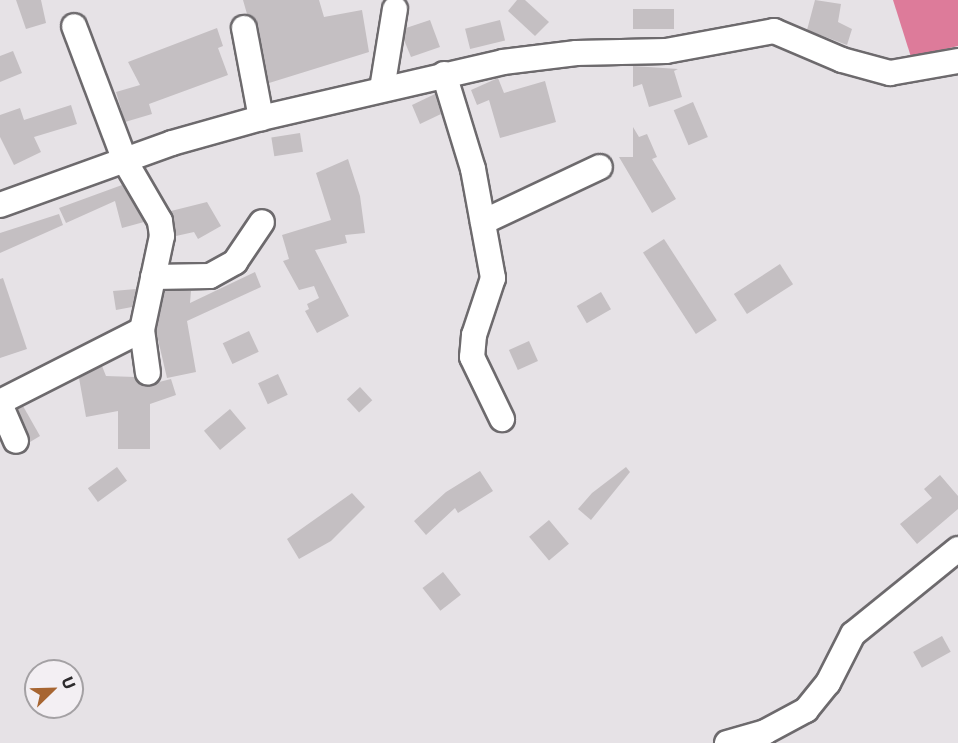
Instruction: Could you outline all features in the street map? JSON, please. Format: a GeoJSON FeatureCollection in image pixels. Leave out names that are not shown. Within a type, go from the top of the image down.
{"type":"FeatureCollection","features":[{"type":"Feature","properties":{"kind":"street"},"geometry":{"type":"LineString","coordinates":[[381,89],[395,9]]}},
{"type":"Feature","properties":{"kind":"street"},"geometry":{"type":"LineString","coordinates":[[74,26],[124,161],[161,227],[142,330],[148,373]]}},
{"type":"Feature","properties":{"kind":"street"},"geometry":{"type":"LineString","coordinates":[[244,28],[261,118]]}},
{"type":"Feature","properties":{"kind":"street"},"geometry":{"type":"LineString","coordinates":[[0,205],[172,142],[261,118],[444,74],[576,53],[666,51],[774,31],[842,60],[890,73],[958,62]]}},
{"type":"Feature","properties":{"kind":"street"},"geometry":{"type":"LineString","coordinates":[[444,74],[472,169],[493,278],[474,335],[472,357],[502,419]]}},
{"type":"Feature","properties":{"kind":"street"},"geometry":{"type":"LineString","coordinates":[[483,222],[600,167]]}},
{"type":"Feature","properties":{"kind":"street"},"geometry":{"type":"LineString","coordinates":[[153,277],[210,276],[235,262],[262,222]]}},
{"type":"Feature","properties":{"kind":"street"},"geometry":{"type":"LineString","coordinates":[[16,441],[0,403],[142,330]]}},
{"type":"Feature","properties":{"kind":"street"},"geometry":{"type":"LineString","coordinates":[[727,743],[765,732],[806,710],[828,683],[853,634],[958,549]]}},
{"type":"Feature","properties":{"kind":"shaded area"},"geometry":{"type":"Polygon","coordinates":[[[893,0],[958,0],[958,46],[911,57],[893,0]]]}},
{"type":"Feature","properties":{"kind":"building"},"geometry":{"type":"Polygon","coordinates":[[[16,0],[41,0],[46,23],[26,29],[16,0]]]}},
{"type":"Feature","properties":{"kind":"building"},"geometry":{"type":"Polygon","coordinates":[[[243,0],[319,0],[324,17],[362,10],[369,52],[269,83],[258,25],[247,14],[243,0]]]}},
{"type":"Feature","properties":{"kind":"building"},"geometry":{"type":"Polygon","coordinates":[[[517,0],[525,0],[549,22],[535,36],[508,11],[517,0]]]}},
{"type":"Feature","properties":{"kind":"building"},"geometry":{"type":"Polygon","coordinates":[[[815,0],[841,4],[838,22],[852,29],[847,45],[807,30],[815,0]]]}},
{"type":"Feature","properties":{"kind":"building"},"geometry":{"type":"Polygon","coordinates":[[[633,9],[674,9],[674,29],[633,29],[633,9]]]}},
{"type":"Feature","properties":{"kind":"building"},"geometry":{"type":"Polygon","coordinates":[[[430,20],[440,47],[411,57],[404,40],[406,28],[430,20]]]}},
{"type":"Feature","properties":{"kind":"building"},"geometry":{"type":"Polygon","coordinates":[[[500,20],[505,40],[470,49],[465,29],[500,20]]]}},
{"type":"Feature","properties":{"kind":"building"},"geometry":{"type":"Polygon","coordinates":[[[217,28],[223,46],[218,48],[228,75],[149,104],[152,114],[125,122],[116,92],[140,85],[128,62],[217,28]]]}},
{"type":"Feature","properties":{"kind":"building"},"geometry":{"type":"Polygon","coordinates":[[[13,51],[22,73],[0,82],[0,56],[13,51]]]}},
{"type":"Feature","properties":{"kind":"building"},"geometry":{"type":"Polygon","coordinates":[[[633,66],[678,69],[674,71],[682,97],[649,107],[642,84],[633,87],[633,66]]]}},
{"type":"Feature","properties":{"kind":"building"},"geometry":{"type":"Polygon","coordinates":[[[498,78],[504,93],[545,81],[556,122],[500,138],[489,100],[477,105],[471,90],[498,78]]]}},
{"type":"Feature","properties":{"kind":"building"},"geometry":{"type":"Polygon","coordinates":[[[435,94],[441,114],[420,124],[412,105],[435,94]]]}},
{"type":"Feature","properties":{"kind":"building"},"geometry":{"type":"Polygon","coordinates":[[[693,102],[708,137],[689,145],[674,110],[693,102]]]}},
{"type":"Feature","properties":{"kind":"building"},"geometry":{"type":"Polygon","coordinates":[[[71,105],[77,124],[34,137],[41,152],[14,165],[0,137],[0,115],[20,108],[24,120],[71,105]]]}},
{"type":"Feature","properties":{"kind":"building"},"geometry":{"type":"Polygon","coordinates":[[[633,127],[639,137],[647,134],[657,157],[652,159],[676,199],[652,213],[619,157],[633,157],[633,127]]]}},
{"type":"Feature","properties":{"kind":"building"},"geometry":{"type":"Polygon","coordinates":[[[300,133],[303,152],[274,156],[271,138],[300,133]]]}},
{"type":"Feature","properties":{"kind":"building"},"geometry":{"type":"Polygon","coordinates":[[[348,159],[360,196],[365,233],[345,235],[347,243],[315,250],[349,316],[317,333],[305,311],[309,309],[307,304],[319,298],[314,286],[299,290],[283,261],[289,259],[282,235],[331,220],[316,173],[348,159]]]}},
{"type":"Feature","properties":{"kind":"building"},"geometry":{"type":"Polygon","coordinates":[[[122,185],[144,222],[122,228],[115,201],[66,223],[59,208],[122,185]]]}},
{"type":"Feature","properties":{"kind":"building"},"geometry":{"type":"Polygon","coordinates":[[[207,202],[221,226],[198,239],[194,232],[176,236],[171,211],[207,202]]]}},
{"type":"Feature","properties":{"kind":"building"},"geometry":{"type":"Polygon","coordinates":[[[59,214],[63,225],[0,253],[0,233],[59,214]]]}},
{"type":"Feature","properties":{"kind":"building"},"geometry":{"type":"Polygon","coordinates":[[[664,239],[717,320],[696,334],[643,253],[664,239]]]}},
{"type":"Feature","properties":{"kind":"building"},"geometry":{"type":"Polygon","coordinates":[[[780,264],[793,284],[747,314],[734,294],[780,264]]]}},
{"type":"Feature","properties":{"kind":"building"},"geometry":{"type":"Polygon","coordinates":[[[255,272],[261,287],[187,321],[196,372],[167,378],[156,331],[165,291],[191,291],[190,303],[255,272]]]}},
{"type":"Feature","properties":{"kind":"building"},"geometry":{"type":"Polygon","coordinates":[[[3,278],[27,349],[0,358],[0,279],[3,278]]]}},
{"type":"Feature","properties":{"kind":"building"},"geometry":{"type":"Polygon","coordinates":[[[136,289],[132,307],[116,310],[113,291],[136,289]]]}},
{"type":"Feature","properties":{"kind":"building"},"geometry":{"type":"Polygon","coordinates":[[[601,292],[611,309],[587,323],[577,306],[601,292]]]}},
{"type":"Feature","properties":{"kind":"building"},"geometry":{"type":"Polygon","coordinates":[[[249,331],[259,352],[232,364],[223,343],[249,331]]]}},
{"type":"Feature","properties":{"kind":"building"},"geometry":{"type":"Polygon","coordinates":[[[529,341],[538,361],[518,370],[509,350],[529,341]]]}},
{"type":"Feature","properties":{"kind":"building"},"geometry":{"type":"Polygon","coordinates":[[[102,366],[106,376],[135,377],[143,386],[171,379],[176,395],[150,404],[150,449],[118,449],[118,411],[86,417],[79,378],[102,366]]]}},
{"type":"Feature","properties":{"kind":"building"},"geometry":{"type":"Polygon","coordinates":[[[278,374],[288,395],[268,404],[258,383],[278,374]]]}},
{"type":"Feature","properties":{"kind":"building"},"geometry":{"type":"Polygon","coordinates":[[[360,387],[372,400],[359,412],[347,399],[360,387]]]}},
{"type":"Feature","properties":{"kind":"building"},"geometry":{"type":"Polygon","coordinates":[[[23,406],[40,436],[30,442],[18,409],[23,406]]]}},
{"type":"Feature","properties":{"kind":"building"},"geometry":{"type":"Polygon","coordinates":[[[230,409],[246,428],[220,450],[204,431],[230,409]]]}},
{"type":"Feature","properties":{"kind":"building"},"geometry":{"type":"Polygon","coordinates":[[[117,467],[127,481],[98,502],[88,488],[117,467]]]}},
{"type":"Feature","properties":{"kind":"building"},"geometry":{"type":"Polygon","coordinates":[[[626,467],[630,472],[591,520],[578,509],[592,493],[626,467]]]}},
{"type":"Feature","properties":{"kind":"building"},"geometry":{"type":"Polygon","coordinates":[[[480,471],[493,491],[458,513],[455,508],[426,535],[414,521],[446,492],[480,471]]]}},
{"type":"Feature","properties":{"kind":"building"},"geometry":{"type":"Polygon","coordinates":[[[940,475],[958,496],[958,509],[917,544],[900,524],[932,498],[924,489],[940,475]]]}},
{"type":"Feature","properties":{"kind":"building"},"geometry":{"type":"Polygon","coordinates":[[[352,493],[365,507],[331,541],[299,559],[287,539],[352,493]]]}},
{"type":"Feature","properties":{"kind":"building"},"geometry":{"type":"Polygon","coordinates":[[[549,520],[569,544],[549,560],[529,537],[549,520]]]}},
{"type":"Feature","properties":{"kind":"building"},"geometry":{"type":"Polygon","coordinates":[[[443,572],[461,595],[440,611],[423,588],[443,572]]]}},
{"type":"Feature","properties":{"kind":"building"},"geometry":{"type":"Polygon","coordinates":[[[942,636],[951,652],[922,668],[913,652],[942,636]]]}}]}
